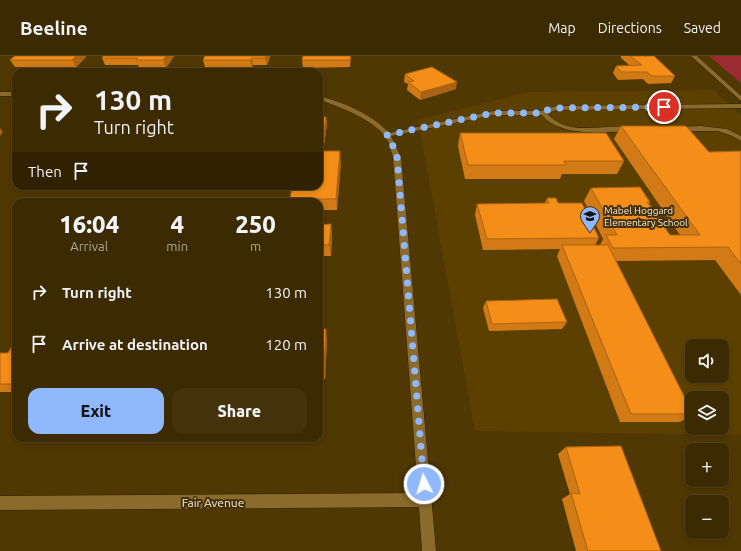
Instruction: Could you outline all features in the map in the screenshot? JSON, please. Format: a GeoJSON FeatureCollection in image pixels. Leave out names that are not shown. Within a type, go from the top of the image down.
{"type":"FeatureCollection","features":[{"type":"Feature","properties":{"kind":"street"},"geometry":{"type":"LineString","coordinates":[[694,56],[741,99]]}},
{"type":"Feature","properties":{"kind":"street"},"geometry":{"type":"LineString","coordinates":[[0,94],[12,94]]}},
{"type":"Feature","properties":{"kind":"street"},"geometry":{"type":"LineString","coordinates":[[323,100],[363,115],[377,125],[390,138],[397,157],[429,551]]}},
{"type":"Feature","properties":{"kind":"street"},"geometry":{"type":"LineString","coordinates":[[387,135],[493,113],[544,113],[547,110],[557,108],[741,106]]}},
{"type":"Feature","properties":{"kind":"street"},"geometry":{"type":"LineString","coordinates":[[544,113],[546,118],[556,125],[577,129],[638,129]]}},
{"type":"Feature","properties":{"kind":"street"},"geometry":{"type":"LineString","coordinates":[[668,129],[713,129],[727,131],[741,140]]}},
{"type":"Feature","properties":{"kind":"street","name":"Fair Avenue"},"geometry":{"type":"LineString","coordinates":[[0,503],[425,500]]}},
{"type":"Feature","properties":{"kind":"shaded area"},"geometry":{"type":"Polygon","coordinates":[[[709,56],[741,56],[741,83],[709,56]]]}},
{"type":"Feature","properties":{"kind":"shaded area","name":"Mabel Hoggard Elementary School"},"geometry":{"type":"Polygon","coordinates":[[[714,90],[741,115],[741,435],[729,435],[729,391],[685,391],[685,434],[475,431],[418,120],[529,92],[714,90]]]}},
{"type":"Feature","properties":{"kind":"building"},"geometry":{"type":"Polygon","coordinates":[[[15,56],[76,56],[72,60],[10,60],[15,56]]]}},
{"type":"Feature","properties":{"kind":"building"},"geometry":{"type":"Polygon","coordinates":[[[103,56],[166,56],[163,60],[136,60],[138,58],[102,58],[103,56]]]}},
{"type":"Feature","properties":{"kind":"building"},"geometry":{"type":"Polygon","coordinates":[[[205,56],[266,56],[265,58],[252,58],[250,60],[203,60],[205,56]]]}},
{"type":"Feature","properties":{"kind":"building"},"geometry":{"type":"Polygon","coordinates":[[[303,56],[350,56],[350,60],[302,60],[303,56]]]}},
{"type":"Feature","properties":{"kind":"building"},"geometry":{"type":"Polygon","coordinates":[[[630,56],[654,56],[675,76],[652,76],[647,72],[621,72],[616,66],[642,65],[630,56]]]}},
{"type":"Feature","properties":{"kind":"building"},"geometry":{"type":"Polygon","coordinates":[[[432,67],[457,82],[421,92],[408,82],[414,81],[405,74],[432,67]]]}},
{"type":"Feature","properties":{"kind":"building"},"geometry":{"type":"Polygon","coordinates":[[[323,117],[326,117],[323,137],[323,117]]]}},
{"type":"Feature","properties":{"kind":"building"},"geometry":{"type":"Polygon","coordinates":[[[621,126],[686,126],[709,152],[741,151],[741,264],[728,247],[613,248],[606,235],[617,235],[591,188],[640,187],[650,202],[647,202],[670,235],[700,235],[621,126]]]}},
{"type":"Feature","properties":{"kind":"building"},"geometry":{"type":"Polygon","coordinates":[[[460,133],[606,133],[624,161],[564,161],[566,165],[468,165],[460,133]]]}},
{"type":"Feature","properties":{"kind":"building"},"geometry":{"type":"Polygon","coordinates":[[[323,151],[340,151],[336,199],[290,198],[291,190],[323,190],[323,151]]]}},
{"type":"Feature","properties":{"kind":"building"},"geometry":{"type":"Polygon","coordinates":[[[547,198],[556,198],[558,203],[582,203],[599,238],[487,239],[477,204],[549,203],[547,198]]]}},
{"type":"Feature","properties":{"kind":"building"},"geometry":{"type":"Polygon","coordinates":[[[331,224],[329,245],[323,245],[323,225],[331,224]]]}},
{"type":"Feature","properties":{"kind":"building"},"geometry":{"type":"Polygon","coordinates":[[[562,245],[608,245],[685,398],[685,414],[631,414],[562,245]]]}},
{"type":"Feature","properties":{"kind":"building"},"geometry":{"type":"Polygon","coordinates":[[[557,299],[567,322],[492,324],[486,301],[557,299]]]}},
{"type":"Feature","properties":{"kind":"building"},"geometry":{"type":"Polygon","coordinates":[[[323,329],[326,329],[324,370],[323,329]]]}},
{"type":"Feature","properties":{"kind":"building"},"geometry":{"type":"Polygon","coordinates":[[[12,346],[12,384],[0,384],[0,353],[8,353],[12,346]]]}},
{"type":"Feature","properties":{"kind":"building"},"geometry":{"type":"Polygon","coordinates":[[[621,446],[661,551],[588,551],[571,493],[580,494],[566,447],[621,446]]]}},
{"type":"Feature","properties":{"kind":"place","name":"Mabel Hoggard Elementary School"},"geometry":{"type":"Point","coordinates":[590,233]}},
{"type":"Feature","properties":{"kind":"route"},"geometry":{"type":"LineString","coordinates":[[424,484],[397,157],[390,138],[387,135],[493,113],[544,113],[547,110],[557,108],[664,107]]}}]}
